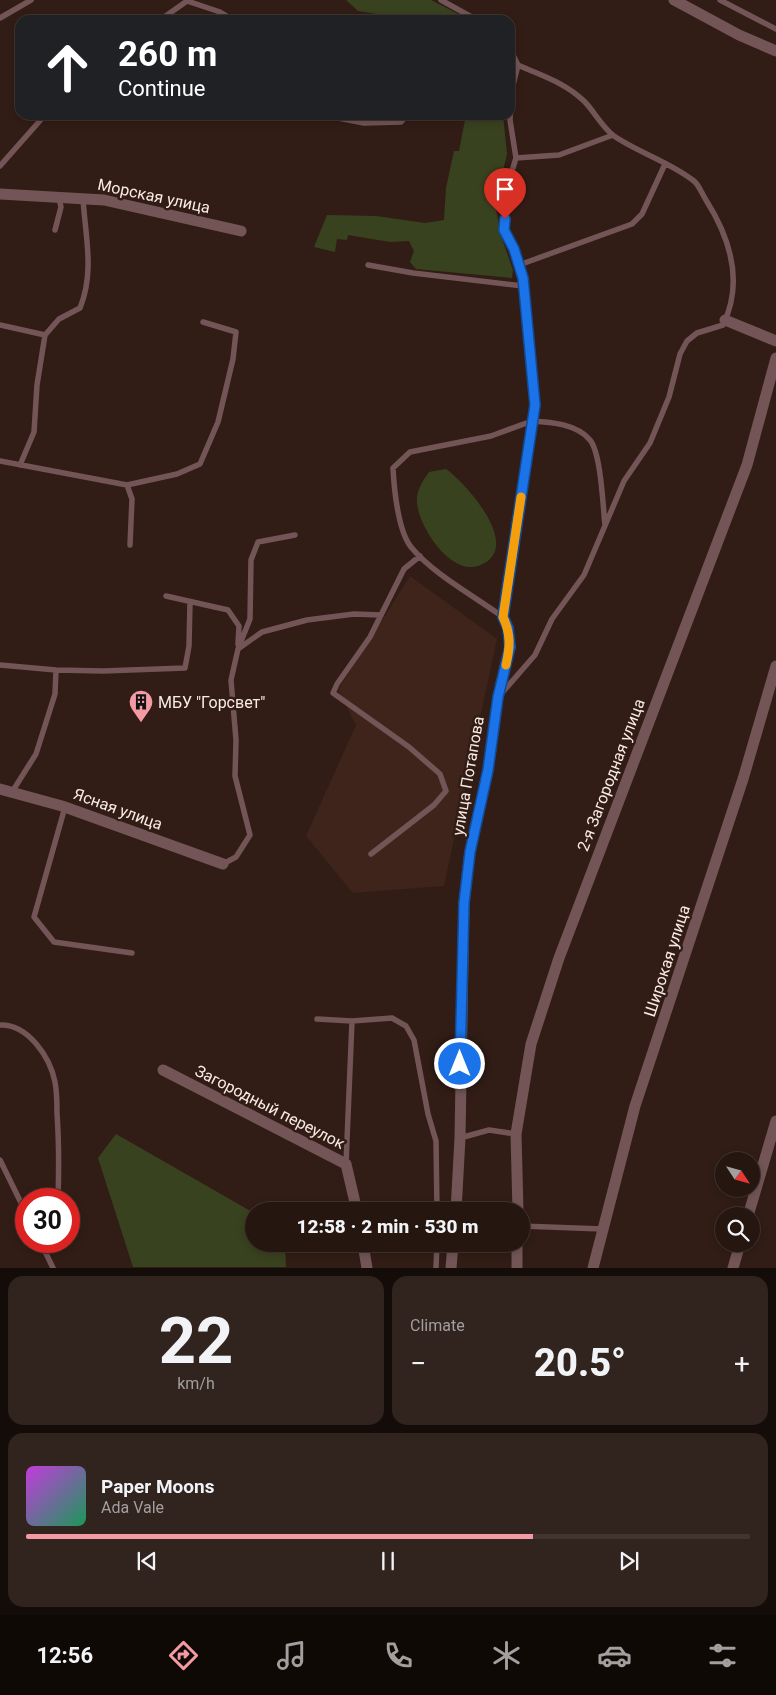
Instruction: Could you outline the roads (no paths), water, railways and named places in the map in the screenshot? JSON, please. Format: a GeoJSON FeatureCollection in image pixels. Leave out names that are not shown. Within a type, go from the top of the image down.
{"type":"FeatureCollection","features":[{"type":"Feature","properties":{"kind":"street"},"geometry":{"type":"LineString","coordinates":[[674,0],[776,51]]}},
{"type":"Feature","properties":{"kind":"street","name":"Морская улица"},"geometry":{"type":"LineString","coordinates":[[0,194],[83,198],[118,202],[241,231]]}},
{"type":"Feature","properties":{"kind":"street"},"geometry":{"type":"LineString","coordinates":[[725,320],[776,341]]}},
{"type":"Feature","properties":{"kind":"street","name":"2-я Загородная улица"},"geometry":{"type":"LineString","coordinates":[[518,1202],[516,1134],[531,1044],[558,958],[747,465],[776,358]]}},
{"type":"Feature","properties":{"kind":"street","name":"улица Потапова"},"geometry":{"type":"LineString","coordinates":[[456,1202],[460,1138],[464,903],[470,852],[488,770],[498,697],[510,647]]}},
{"type":"Feature","properties":{"kind":"street","name":"Широкая улица"},"geometry":{"type":"LineString","coordinates":[[593,1268],[635,1106],[744,779],[776,666]]}},
{"type":"Feature","properties":{"kind":"street","name":"Ясная улица"},"geometry":{"type":"LineString","coordinates":[[0,789],[65,807],[223,864]]}},
{"type":"Feature","properties":{"kind":"street","name":"Загородный переулок"},"geometry":{"type":"LineString","coordinates":[[163,1070],[346,1164],[355,1202]]}},
{"type":"Feature","properties":{"kind":"street"},"geometry":{"type":"LineString","coordinates":[[751,1207],[776,1121]]}},
{"type":"Feature","properties":{"kind":"street"},"geometry":{"type":"LineString","coordinates":[[364,1252],[367,1268]]}},
{"type":"Feature","properties":{"kind":"street"},"geometry":{"type":"LineString","coordinates":[[451,1268],[452,1252]]}},
{"type":"Feature","properties":{"kind":"street"},"geometry":{"type":"LineString","coordinates":[[518,1252],[518,1268]]}},
{"type":"Feature","properties":{"kind":"street"},"geometry":{"type":"LineString","coordinates":[[734,1268],[738,1252]]}},
{"type":"Feature","properties":{"kind":"lane"},"geometry":{"type":"LineString","coordinates":[[0,18],[31,0]]}},
{"type":"Feature","properties":{"kind":"lane"},"geometry":{"type":"LineString","coordinates":[[441,0],[468,15]]}},
{"type":"Feature","properties":{"kind":"lane"},"geometry":{"type":"LineString","coordinates":[[720,0],[776,29]]}},
{"type":"Feature","properties":{"kind":"lane"},"geometry":{"type":"LineString","coordinates":[[167,15],[187,1],[220,15]]}},
{"type":"Feature","properties":{"kind":"lane"},"geometry":{"type":"LineString","coordinates":[[498,697],[514,682],[535,655],[552,619],[584,575],[624,481],[650,443],[669,397],[680,354],[687,341],[697,333],[723,325],[730,311],[734,288],[734,267],[720,220],[695,182],[613,135],[584,101],[558,81],[518,65],[515,59]]}},
{"type":"Feature","properties":{"kind":"lane"},"geometry":{"type":"LineString","coordinates":[[515,77],[518,65]]}},
{"type":"Feature","properties":{"kind":"lane"},"geometry":{"type":"LineString","coordinates":[[0,166],[41,120]]}},
{"type":"Feature","properties":{"kind":"lane"},"geometry":{"type":"LineString","coordinates":[[349,120],[364,123],[401,122],[403,120]]}},
{"type":"Feature","properties":{"kind":"lane"},"geometry":{"type":"LineString","coordinates":[[503,617],[535,405],[524,286],[519,265],[504,230],[509,181],[516,158],[510,120]]}},
{"type":"Feature","properties":{"kind":"lane"},"geometry":{"type":"LineString","coordinates":[[516,158],[559,154],[613,135]]}},
{"type":"Feature","properties":{"kind":"lane"},"geometry":{"type":"LineString","coordinates":[[519,265],[632,224],[642,214],[665,164]]}},
{"type":"Feature","properties":{"kind":"lane"},"geometry":{"type":"LineString","coordinates":[[55,230],[60,206],[59,198]]}},
{"type":"Feature","properties":{"kind":"lane"},"geometry":{"type":"LineString","coordinates":[[20,465],[34,432],[37,385],[44,335],[59,320],[80,308],[83,300],[89,244],[83,198]]}},
{"type":"Feature","properties":{"kind":"lane"},"geometry":{"type":"LineString","coordinates":[[368,265],[413,273],[524,286]]}},
{"type":"Feature","properties":{"kind":"lane"},"geometry":{"type":"LineString","coordinates":[[0,461],[127,485],[177,474],[200,464],[218,422],[233,359],[236,332],[203,322]]}},
{"type":"Feature","properties":{"kind":"lane"},"geometry":{"type":"LineString","coordinates":[[0,325],[44,335]]}},
{"type":"Feature","properties":{"kind":"lane"},"geometry":{"type":"LineString","coordinates":[[510,647],[508,628],[503,617],[420,556],[409,545],[399,518],[394,490],[393,468],[410,452],[491,436],[532,421],[554,422],[578,430],[592,441],[599,466],[605,528]]}},
{"type":"Feature","properties":{"kind":"lane"},"geometry":{"type":"LineString","coordinates":[[127,485],[132,499],[130,545]]}},
{"type":"Feature","properties":{"kind":"lane"},"geometry":{"type":"LineString","coordinates":[[223,864],[236,858],[250,834],[235,776],[236,740],[231,680],[238,649],[250,619],[251,560],[258,542],[296,534]]}},
{"type":"Feature","properties":{"kind":"lane"},"geometry":{"type":"LineString","coordinates":[[371,854],[434,805],[446,791],[440,774],[360,710],[333,692],[370,637],[404,569],[420,556]]}},
{"type":"Feature","properties":{"kind":"lane"},"geometry":{"type":"LineString","coordinates":[[166,596],[228,610],[239,626],[238,649]]}},
{"type":"Feature","properties":{"kind":"lane"},"geometry":{"type":"LineString","coordinates":[[0,665],[56,670],[185,668],[189,646],[190,602]]}},
{"type":"Feature","properties":{"kind":"lane"},"geometry":{"type":"LineString","coordinates":[[238,649],[262,632],[307,620],[354,614],[381,615]]}},
{"type":"Feature","properties":{"kind":"lane"},"geometry":{"type":"LineString","coordinates":[[12,792],[36,754],[55,694],[56,670]]}},
{"type":"Feature","properties":{"kind":"lane"},"geometry":{"type":"LineString","coordinates":[[65,807],[34,917],[54,942],[132,953]]}},
{"type":"Feature","properties":{"kind":"lane"},"geometry":{"type":"LineString","coordinates":[[317,1019],[352,1021],[392,1018],[406,1026],[414,1040],[428,1114],[436,1141],[437,1202]]}},
{"type":"Feature","properties":{"kind":"lane"},"geometry":{"type":"LineString","coordinates":[[346,1164],[352,1021]]}},
{"type":"Feature","properties":{"kind":"lane"},"geometry":{"type":"LineString","coordinates":[[0,1025],[7,1025],[27,1033],[46,1060],[55,1082],[59,1149],[58,1188]]}},
{"type":"Feature","properties":{"kind":"lane"},"geometry":{"type":"LineString","coordinates":[[460,1138],[489,1130],[516,1134]]}},
{"type":"Feature","properties":{"kind":"lane"},"geometry":{"type":"LineString","coordinates":[[0,1160],[15,1191]]}},
{"type":"Feature","properties":{"kind":"lane"},"geometry":{"type":"LineString","coordinates":[[530,1226],[602,1229]]}},
{"type":"Feature","properties":{"kind":"lane"},"geometry":{"type":"LineString","coordinates":[[436,1252],[436,1268]]}},
{"type":"Feature","properties":{"kind":"lane"},"geometry":{"type":"LineString","coordinates":[[46,1253],[53,1268]]}},
{"type":"Feature","properties":{"kind":"place","name":"МБУ \"Горсвет\""},"geometry":{"type":"Point","coordinates":[141,723]}}]}
